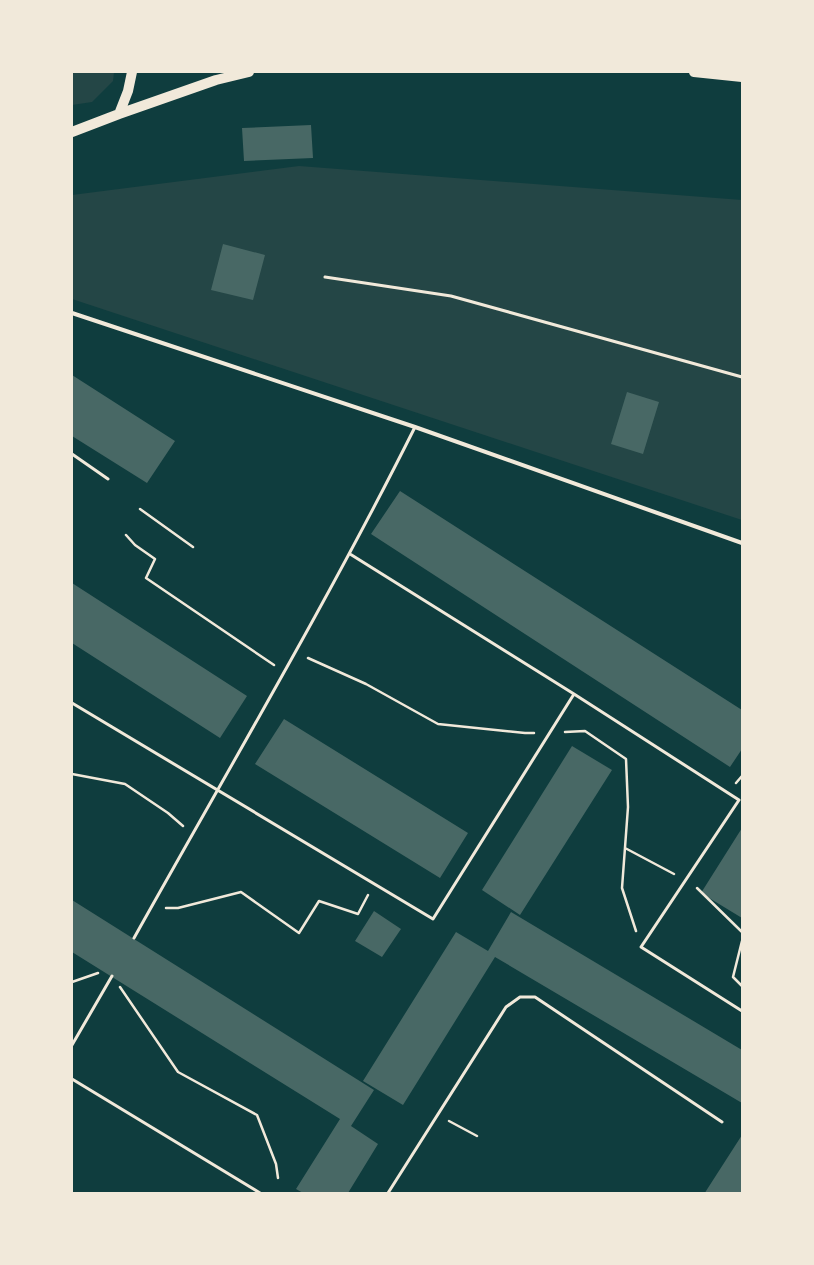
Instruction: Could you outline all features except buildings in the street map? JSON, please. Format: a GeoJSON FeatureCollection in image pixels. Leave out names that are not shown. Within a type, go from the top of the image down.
{"type":"FeatureCollection","features":[{"type":"Feature","properties":{"kind":"main road"},"geometry":{"type":"LineString","coordinates":[[119,114],[128,91],[132,72]]}},
{"type":"Feature","properties":{"kind":"main road"},"geometry":{"type":"LineString","coordinates":[[72,132],[216,80],[249,72]]}},
{"type":"Feature","properties":{"kind":"main road"},"geometry":{"type":"LineString","coordinates":[[694,72],[742,76]]}},
{"type":"Feature","properties":{"kind":"street"},"geometry":{"type":"LineString","coordinates":[[72,313],[415,426],[742,543]]}},
{"type":"Feature","properties":{"kind":"lane"},"geometry":{"type":"LineString","coordinates":[[325,277],[450,296],[742,377]]}},
{"type":"Feature","properties":{"kind":"lane"},"geometry":{"type":"LineString","coordinates":[[134,938],[350,554],[415,426]]}},
{"type":"Feature","properties":{"kind":"lane"},"geometry":{"type":"LineString","coordinates":[[72,454],[108,479]]}},
{"type":"Feature","properties":{"kind":"lane"},"geometry":{"type":"LineString","coordinates":[[350,554],[574,694],[739,800],[641,947],[742,1011]]}},
{"type":"Feature","properties":{"kind":"lane"},"geometry":{"type":"LineString","coordinates":[[72,702],[433,919],[574,694]]}},
{"type":"Feature","properties":{"kind":"lane"},"geometry":{"type":"LineString","coordinates":[[72,1045],[112,976]]}},
{"type":"Feature","properties":{"kind":"lane"},"geometry":{"type":"LineString","coordinates":[[388,1193],[506,1007],[520,997],[535,997],[722,1122]]}},
{"type":"Feature","properties":{"kind":"lane"},"geometry":{"type":"LineString","coordinates":[[72,1079],[260,1193]]}},
{"type":"Feature","properties":{"kind":"path"},"geometry":{"type":"LineString","coordinates":[[140,509],[192,547]]}},
{"type":"Feature","properties":{"kind":"path"},"geometry":{"type":"LineString","coordinates":[[126,535],[135,545],[155,559],[146,578],[274,665]]}},
{"type":"Feature","properties":{"kind":"path"},"geometry":{"type":"LineString","coordinates":[[295,652],[366,684],[438,724],[525,733],[585,731],[626,760],[628,808],[622,888],[641,947]]}},
{"type":"Feature","properties":{"kind":"path"},"geometry":{"type":"LineString","coordinates":[[72,774],[125,784],[168,813],[193,834]]}},
{"type":"Feature","properties":{"kind":"path"},"geometry":{"type":"LineString","coordinates":[[178,908],[241,892],[299,933],[318,902],[358,914],[374,883]]}},
{"type":"Feature","properties":{"kind":"path"},"geometry":{"type":"LineString","coordinates":[[742,941],[733,978],[742,986]]}},
{"type":"Feature","properties":{"kind":"path"},"geometry":{"type":"LineString","coordinates":[[112,976],[178,1072],[257,1115],[276,1164],[278,1178]]}},
{"type":"Feature","properties":{"kind":"path"},"geometry":{"type":"LineString","coordinates":[[72,982],[78,981]]}},
{"type":"Feature","properties":{"kind":"path"},"geometry":{"type":"LineString","coordinates":[[438,1115],[477,1136]]}},
{"type":"Feature","properties":{"kind":"shaded area"},"geometry":{"type":"Polygon","coordinates":[[[72,72],[114,72],[113,81],[92,102],[72,105],[72,72]]]}},
{"type":"Feature","properties":{"kind":"shaded area"},"geometry":{"type":"Polygon","coordinates":[[[299,166],[742,200],[742,520],[72,299],[72,195],[299,166]]]}}]}
